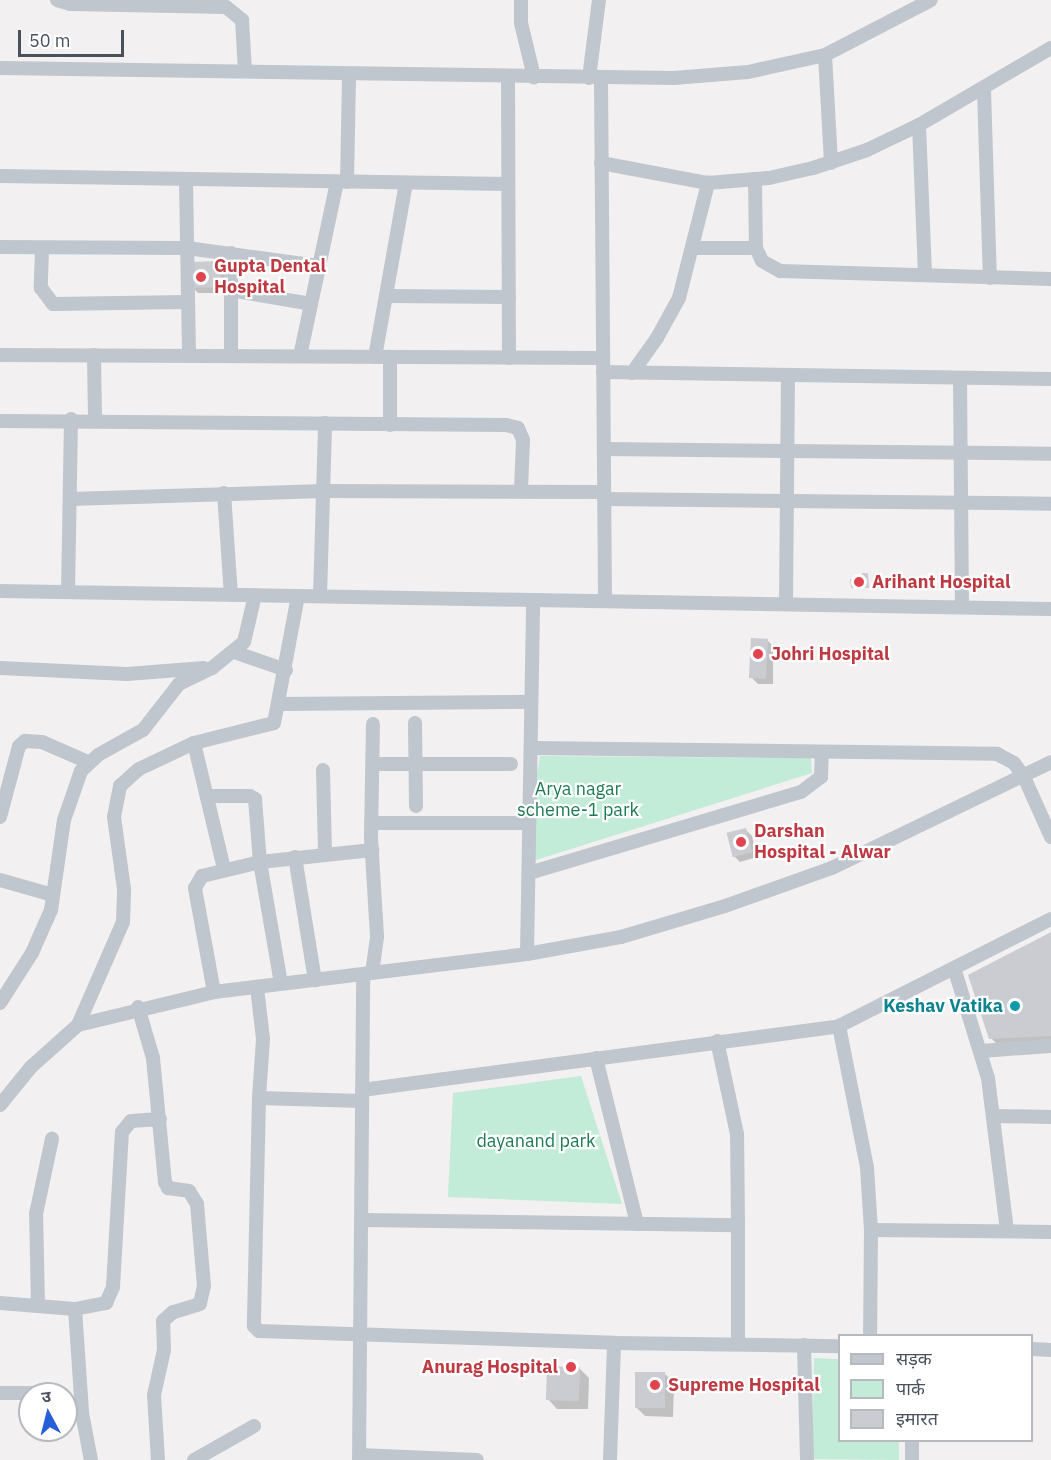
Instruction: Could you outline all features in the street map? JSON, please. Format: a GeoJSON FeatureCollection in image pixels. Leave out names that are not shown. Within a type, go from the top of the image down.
{"type":"FeatureCollection","features":[{"type":"Feature","properties":{"kind":"street"},"geometry":{"type":"LineString","coordinates":[[57,0],[70,4],[226,7],[242,20],[245,71]]}},
{"type":"Feature","properties":{"kind":"street"},"geometry":{"type":"LineString","coordinates":[[521,0],[521,23],[534,77]]}},
{"type":"Feature","properties":{"kind":"street"},"geometry":{"type":"LineString","coordinates":[[599,0],[595,78],[601,163],[605,601]]}},
{"type":"Feature","properties":{"kind":"street"},"geometry":{"type":"LineString","coordinates":[[0,68],[674,78],[748,72],[825,54],[931,0]]}},
{"type":"Feature","properties":{"kind":"street"},"geometry":{"type":"LineString","coordinates":[[601,163],[708,183],[755,179],[831,163],[919,125],[984,90],[1051,48]]}},
{"type":"Feature","properties":{"kind":"street"},"geometry":{"type":"LineString","coordinates":[[825,54],[831,163]]}},
{"type":"Feature","properties":{"kind":"street"},"geometry":{"type":"LineString","coordinates":[[300,357],[319,266],[342,182],[349,74]]}},
{"type":"Feature","properties":{"kind":"street"},"geometry":{"type":"LineString","coordinates":[[508,76],[509,358]]}},
{"type":"Feature","properties":{"kind":"street"},"geometry":{"type":"LineString","coordinates":[[984,90],[990,278]]}},
{"type":"Feature","properties":{"kind":"street"},"geometry":{"type":"LineString","coordinates":[[919,125],[925,275]]}},
{"type":"Feature","properties":{"kind":"street"},"geometry":{"type":"LineString","coordinates":[[0,176],[186,181],[508,184]]}},
{"type":"Feature","properties":{"kind":"street"},"geometry":{"type":"LineString","coordinates":[[755,179],[756,248],[762,261],[780,271],[1051,279]]}},
{"type":"Feature","properties":{"kind":"street"},"geometry":{"type":"LineString","coordinates":[[186,181],[189,356]]}},
{"type":"Feature","properties":{"kind":"street"},"geometry":{"type":"LineString","coordinates":[[375,357],[406,183]]}},
{"type":"Feature","properties":{"kind":"street"},"geometry":{"type":"LineString","coordinates":[[632,373],[669,318],[694,248],[708,183]]}},
{"type":"Feature","properties":{"kind":"street"},"geometry":{"type":"LineString","coordinates":[[0,247],[42,250],[187,248],[319,266]]}},
{"type":"Feature","properties":{"kind":"street"},"geometry":{"type":"LineString","coordinates":[[694,248],[756,248]]}},
{"type":"Feature","properties":{"kind":"street"},"geometry":{"type":"LineString","coordinates":[[42,250],[41,288],[53,304],[187,302]]}},
{"type":"Feature","properties":{"kind":"street"},"geometry":{"type":"LineString","coordinates":[[231,253],[231,356]]}},
{"type":"Feature","properties":{"kind":"street"},"geometry":{"type":"LineString","coordinates":[[230,290],[310,304]]}},
{"type":"Feature","properties":{"kind":"street"},"geometry":{"type":"LineString","coordinates":[[386,296],[509,297]]}},
{"type":"Feature","properties":{"kind":"street"},"geometry":{"type":"LineString","coordinates":[[0,355],[509,358],[603,365],[632,373],[1051,379]]}},
{"type":"Feature","properties":{"kind":"street"},"geometry":{"type":"LineString","coordinates":[[94,355],[95,419]]}},
{"type":"Feature","properties":{"kind":"street"},"geometry":{"type":"LineString","coordinates":[[390,357],[390,425]]}},
{"type":"Feature","properties":{"kind":"street"},"geometry":{"type":"LineString","coordinates":[[786,603],[788,376]]}},
{"type":"Feature","properties":{"kind":"street"},"geometry":{"type":"LineString","coordinates":[[960,378],[962,606]]}},
{"type":"Feature","properties":{"kind":"street"},"geometry":{"type":"LineString","coordinates":[[68,592],[71,419]]}},
{"type":"Feature","properties":{"kind":"street"},"geometry":{"type":"LineString","coordinates":[[0,421],[95,419],[518,428],[525,450],[521,490]]}},
{"type":"Feature","properties":{"kind":"street"},"geometry":{"type":"LineString","coordinates":[[320,596],[325,423]]}},
{"type":"Feature","properties":{"kind":"street"},"geometry":{"type":"LineString","coordinates":[[604,449],[1051,454]]}},
{"type":"Feature","properties":{"kind":"street"},"geometry":{"type":"LineString","coordinates":[[70,499],[323,491],[521,490],[604,496],[788,501],[1051,504]]}},
{"type":"Feature","properties":{"kind":"street"},"geometry":{"type":"LineString","coordinates":[[224,493],[231,595]]}},
{"type":"Feature","properties":{"kind":"street"},"geometry":{"type":"LineString","coordinates":[[0,591],[1051,609]]}},
{"type":"Feature","properties":{"kind":"street"},"geometry":{"type":"LineString","coordinates":[[0,1003],[32,953],[47,920],[68,805],[75,781],[88,762],[143,730],[179,684],[212,668],[234,652],[247,635],[255,595]]}},
{"type":"Feature","properties":{"kind":"street"},"geometry":{"type":"LineString","coordinates":[[78,1025],[123,922],[124,889],[114,817],[116,795],[127,778],[139,769],[194,743],[268,728],[277,718],[298,596]]}},
{"type":"Feature","properties":{"kind":"street"},"geometry":{"type":"LineString","coordinates":[[527,954],[533,600]]}},
{"type":"Feature","properties":{"kind":"street"},"geometry":{"type":"LineString","coordinates":[[234,652],[286,669]]}},
{"type":"Feature","properties":{"kind":"street"},"geometry":{"type":"LineString","coordinates":[[0,668],[127,674],[212,668]]}},
{"type":"Feature","properties":{"kind":"street"},"geometry":{"type":"LineString","coordinates":[[279,704],[531,702]]}},
{"type":"Feature","properties":{"kind":"street"},"geometry":{"type":"LineString","coordinates":[[415,723],[416,806]]}},
{"type":"Feature","properties":{"kind":"street"},"geometry":{"type":"LineString","coordinates":[[373,724],[374,764],[371,823],[377,936],[368,973],[362,1095],[359,1457],[477,1460]]}},
{"type":"Feature","properties":{"kind":"street"},"geometry":{"type":"LineString","coordinates":[[0,817],[19,746],[25,741],[42,742],[88,762]]}},
{"type":"Feature","properties":{"kind":"street"},"geometry":{"type":"LineString","coordinates":[[194,743],[224,869]]}},
{"type":"Feature","properties":{"kind":"street"},"geometry":{"type":"LineString","coordinates":[[531,748],[997,754],[1014,763],[1024,777],[1051,837]]}},
{"type":"Feature","properties":{"kind":"street"},"geometry":{"type":"LineString","coordinates":[[529,873],[801,792],[821,777],[822,752]]}},
{"type":"Feature","properties":{"kind":"street"},"geometry":{"type":"LineString","coordinates":[[0,1105],[31,1066],[78,1025],[138,1008],[214,992],[527,954],[621,937],[770,892],[859,856],[1051,762]]}},
{"type":"Feature","properties":{"kind":"street"},"geometry":{"type":"LineString","coordinates":[[374,764],[511,764]]}},
{"type":"Feature","properties":{"kind":"street"},"geometry":{"type":"LineString","coordinates":[[323,770],[325,854]]}},
{"type":"Feature","properties":{"kind":"street"},"geometry":{"type":"LineString","coordinates":[[208,796],[250,795],[255,799],[260,862],[281,983]]}},
{"type":"Feature","properties":{"kind":"street"},"geometry":{"type":"LineString","coordinates":[[371,823],[529,823]]}},
{"type":"Feature","properties":{"kind":"street"},"geometry":{"type":"LineString","coordinates":[[214,992],[195,888],[202,876],[260,862],[372,850]]}},
{"type":"Feature","properties":{"kind":"street"},"geometry":{"type":"LineString","coordinates":[[296,857],[315,980]]}},
{"type":"Feature","properties":{"kind":"street"},"geometry":{"type":"LineString","coordinates":[[0,880],[53,895]]}},
{"type":"Feature","properties":{"kind":"street"},"geometry":{"type":"LineString","coordinates":[[259,1098],[362,1095],[596,1058],[839,1026],[955,971],[1051,919]]}},
{"type":"Feature","properties":{"kind":"street"},"geometry":{"type":"LineString","coordinates":[[955,971],[981,1051],[995,1116],[1007,1231]]}},
{"type":"Feature","properties":{"kind":"street"},"geometry":{"type":"LineString","coordinates":[[257,987],[263,1039],[259,1098],[254,1326],[259,1331],[614,1343],[838,1346]]}},
{"type":"Feature","properties":{"kind":"street"},"geometry":{"type":"LineString","coordinates":[[138,1008],[153,1058],[165,1182],[168,1188],[189,1191],[197,1204],[204,1286],[201,1304],[173,1312],[163,1321],[164,1350],[154,1395],[158,1460]]}},
{"type":"Feature","properties":{"kind":"street"},"geometry":{"type":"LineString","coordinates":[[839,1026],[865,1148],[872,1230],[870,1334]]}},
{"type":"Feature","properties":{"kind":"street"},"geometry":{"type":"LineString","coordinates":[[717,1041],[736,1134],[738,1344]]}},
{"type":"Feature","properties":{"kind":"street"},"geometry":{"type":"LineString","coordinates":[[981,1051],[1051,1046]]}},
{"type":"Feature","properties":{"kind":"street"},"geometry":{"type":"LineString","coordinates":[[596,1058],[637,1224]]}},
{"type":"Feature","properties":{"kind":"street"},"geometry":{"type":"LineString","coordinates":[[995,1116],[1051,1117]]}},
{"type":"Feature","properties":{"kind":"street"},"geometry":{"type":"LineString","coordinates":[[0,1303],[75,1309],[99,1307],[111,1298],[125,1125],[138,1119],[160,1119]]}},
{"type":"Feature","properties":{"kind":"street"},"geometry":{"type":"LineString","coordinates":[[38,1306],[36,1214],[52,1139]]}},
{"type":"Feature","properties":{"kind":"street"},"geometry":{"type":"LineString","coordinates":[[361,1220],[738,1225]]}},
{"type":"Feature","properties":{"kind":"street"},"geometry":{"type":"LineString","coordinates":[[872,1230],[1051,1232]]}},
{"type":"Feature","properties":{"kind":"street"},"geometry":{"type":"LineString","coordinates":[[75,1309],[82,1413],[91,1460]]}},
{"type":"Feature","properties":{"kind":"street"},"geometry":{"type":"LineString","coordinates":[[610,1460],[614,1343]]}},
{"type":"Feature","properties":{"kind":"street"},"geometry":{"type":"LineString","coordinates":[[804,1345],[807,1460]]}},
{"type":"Feature","properties":{"kind":"street"},"geometry":{"type":"LineString","coordinates":[[1033,1349],[1051,1350]]}},
{"type":"Feature","properties":{"kind":"street"},"geometry":{"type":"LineString","coordinates":[[0,1393],[18,1393]]}},
{"type":"Feature","properties":{"kind":"street"},"geometry":{"type":"LineString","coordinates":[[194,1460],[254,1426]]}},
{"type":"Feature","properties":{"kind":"street"},"geometry":{"type":"LineString","coordinates":[[912,1442],[912,1460]]}},
{"type":"Feature","properties":{"kind":"green space","name":"Arya nagar scheme-1 park"},"geometry":{"type":"Polygon","coordinates":[[[540,756],[811,758],[812,773],[533,861],[529,823],[540,756]]]}},
{"type":"Feature","properties":{"kind":"green space","name":"dayanand park"},"geometry":{"type":"Polygon","coordinates":[[[581,1076],[622,1204],[448,1197],[453,1093],[581,1076]]]}},
{"type":"Feature","properties":{"kind":"green space"},"geometry":{"type":"Polygon","coordinates":[[[814,1358],[838,1359],[838,1442],[899,1442],[899,1460],[812,1459],[814,1358]]]}},
{"type":"Feature","properties":{"kind":"building"},"geometry":{"type":"Polygon","coordinates":[[[220,261],[221,287],[191,288],[190,262],[220,261]]]}},
{"type":"Feature","properties":{"kind":"building"},"geometry":{"type":"Polygon","coordinates":[[[862,573],[868,573],[869,588],[851,588],[850,579],[862,578],[862,573]]]}},
{"type":"Feature","properties":{"kind":"building"},"geometry":{"type":"Polygon","coordinates":[[[751,638],[768,639],[766,679],[749,678],[751,638]]]}},
{"type":"Feature","properties":{"kind":"building"},"geometry":{"type":"Polygon","coordinates":[[[746,828],[752,852],[733,857],[727,833],[746,828]]]}},
{"type":"Feature","properties":{"kind":"building","name":"Keshav Vatika"},"geometry":{"type":"Polygon","coordinates":[[[1051,932],[1051,1036],[989,1039],[968,975],[1051,932]]]}},
{"type":"Feature","properties":{"kind":"building"},"geometry":{"type":"Polygon","coordinates":[[[547,1366],[580,1367],[579,1401],[546,1400],[547,1366]]]}},
{"type":"Feature","properties":{"kind":"building"},"geometry":{"type":"Polygon","coordinates":[[[635,1372],[665,1372],[665,1408],[635,1408],[635,1372]]]}},
{"type":"Feature","properties":{"kind":"place","name":"Gupta Dental Hospital"},"geometry":{"type":"Point","coordinates":[201,277]}},
{"type":"Feature","properties":{"kind":"place","name":"Arihant Hospital"},"geometry":{"type":"Point","coordinates":[859,582]}},
{"type":"Feature","properties":{"kind":"place","name":"Johri Hospital"},"geometry":{"type":"Point","coordinates":[758,654]}},
{"type":"Feature","properties":{"kind":"place","name":"Darshan Hospital - Alwar"},"geometry":{"type":"Point","coordinates":[741,842]}},
{"type":"Feature","properties":{"kind":"place","name":"Keshav Vatika"},"geometry":{"type":"Point","coordinates":[1015,1006]}},
{"type":"Feature","properties":{"kind":"place","name":"Anurag Hospital"},"geometry":{"type":"Point","coordinates":[571,1367]}},
{"type":"Feature","properties":{"kind":"place","name":"Supreme Hospital"},"geometry":{"type":"Point","coordinates":[655,1385]}}]}
